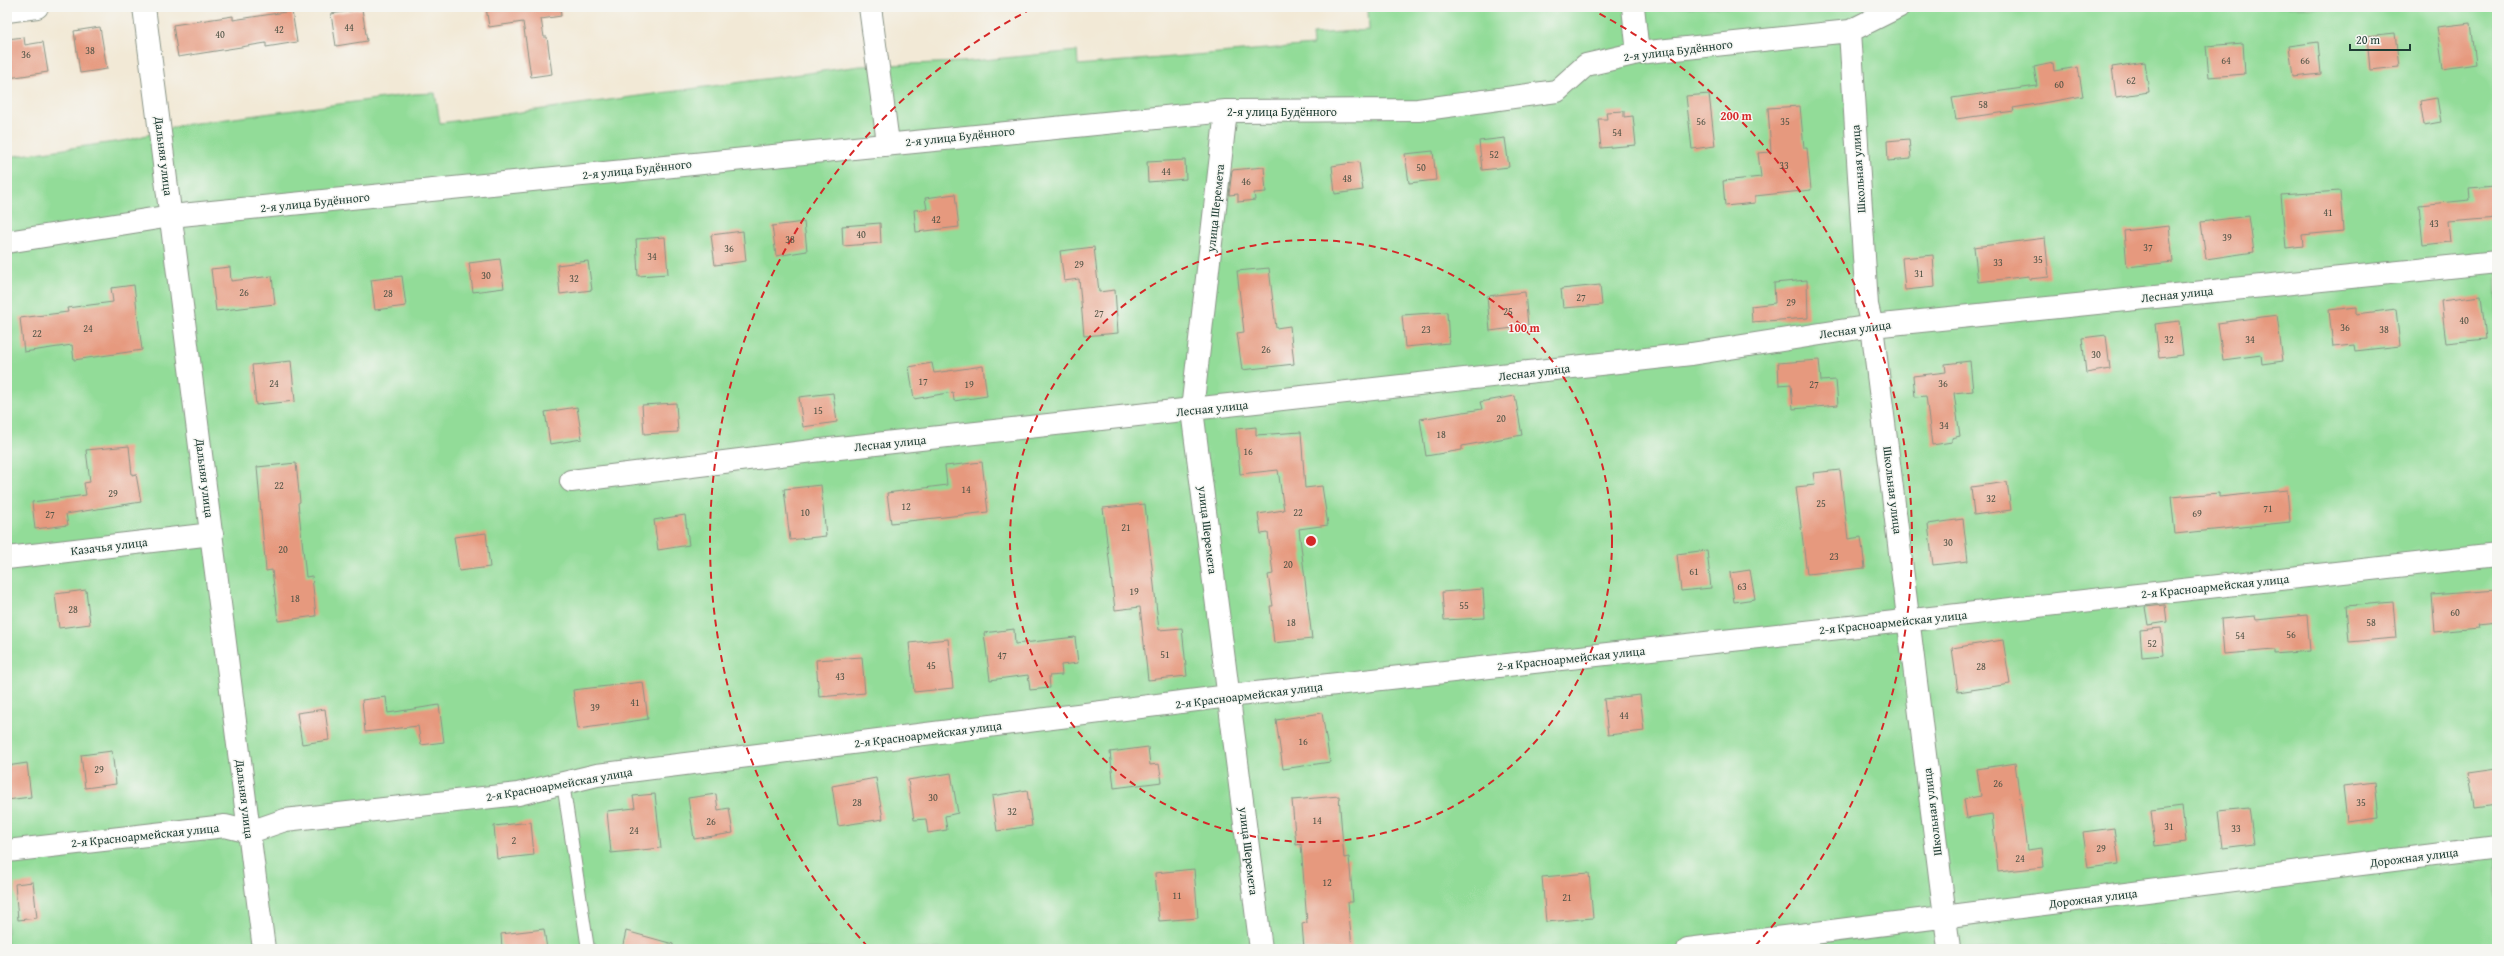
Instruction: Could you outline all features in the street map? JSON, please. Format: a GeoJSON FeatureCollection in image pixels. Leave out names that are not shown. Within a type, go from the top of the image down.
{"type":"FeatureCollection","features":[{"type":"Feature","properties":{"kind":"street"},"geometry":{"type":"LineString","coordinates":[[7,11],[37,7]]}},
{"type":"Feature","properties":{"kind":"street","name":"Дальняя улица"},"geometry":{"type":"LineString","coordinates":[[144,7],[264,949]]}},
{"type":"Feature","properties":{"kind":"street"},"geometry":{"type":"LineString","coordinates":[[870,7],[888,143]]}},
{"type":"Feature","properties":{"kind":"street"},"geometry":{"type":"LineString","coordinates":[[1633,7],[1638,53]]}},
{"type":"Feature","properties":{"kind":"street","name":"2-я улица Будённого"},"geometry":{"type":"LineString","coordinates":[[7,242],[171,216],[888,143],[1226,111],[1418,110],[1557,91],[1586,65],[1638,53],[1850,31],[1898,7]]}},
{"type":"Feature","properties":{"kind":"street","name":"Школьная улица"},"geometry":{"type":"LineString","coordinates":[[1850,31],[1867,304],[1872,326],[1909,620],[1948,949]]}},
{"type":"Feature","properties":{"kind":"street","name":"улица Шеремета"},"geometry":{"type":"LineString","coordinates":[[1226,111],[1192,410],[1261,949]]}},
{"type":"Feature","properties":{"kind":"street","name":"Лесная улица"},"geometry":{"type":"LineString","coordinates":[[572,481],[812,451],[1691,354],[1872,326],[2497,262]]}},
{"type":"Feature","properties":{"kind":"street","name":"Казачья улица"},"geometry":{"type":"LineString","coordinates":[[7,558],[212,534]]}},
{"type":"Feature","properties":{"kind":"street","name":"2-я Красноармейская улица"},"geometry":{"type":"LineString","coordinates":[[7,851],[225,826],[250,832],[285,820],[518,794],[597,775],[1229,696],[2497,555]]}},
{"type":"Feature","properties":{"kind":"street","name":"Дорожная улица"},"geometry":{"type":"LineString","coordinates":[[1688,949],[2497,847]]}},
{"type":"Feature","properties":{"kind":"lane"},"geometry":{"type":"LineString","coordinates":[[563,783],[588,949]]}},
{"type":"Feature","properties":{"kind":"green space"},"geometry":{"type":"Polygon","coordinates":[[[1388,7],[2497,7],[2497,949],[7,949],[7,157],[129,140],[182,125],[414,94],[435,93],[440,123],[860,66],[962,62],[1077,51],[1078,65],[1313,45],[1312,34],[1369,30],[1368,9],[1388,7]]]}},
{"type":"Feature","properties":{"kind":"building"},"geometry":{"type":"Polygon","coordinates":[[[486,7],[560,7],[561,16],[541,19],[544,37],[547,37],[552,74],[531,77],[523,22],[489,27],[486,7]]]}},
{"type":"Feature","properties":{"kind":"building"},"geometry":{"type":"Polygon","coordinates":[[[362,9],[367,41],[336,46],[331,14],[362,9]]]}},
{"type":"Feature","properties":{"kind":"building"},"geometry":{"type":"Polygon","coordinates":[[[292,11],[297,42],[266,47],[266,43],[178,57],[173,25],[233,16],[233,20],[292,11]]]}},
{"type":"Feature","properties":{"kind":"building"},"geometry":{"type":"Polygon","coordinates":[[[2471,23],[2476,64],[2443,69],[2437,27],[2471,23]]]}},
{"type":"Feature","properties":{"kind":"building"},"geometry":{"type":"Polygon","coordinates":[[[100,27],[107,69],[80,73],[74,31],[100,27]]]}},
{"type":"Feature","properties":{"kind":"building"},"geometry":{"type":"Polygon","coordinates":[[[2395,33],[2399,67],[2370,70],[2367,36],[2395,33]]]}},
{"type":"Feature","properties":{"kind":"building"},"geometry":{"type":"Polygon","coordinates":[[[24,37],[25,45],[43,42],[48,72],[9,78],[7,39],[24,37]]]}},
{"type":"Feature","properties":{"kind":"building"},"geometry":{"type":"Polygon","coordinates":[[[2318,42],[2321,74],[2293,77],[2289,46],[2318,42]]]}},
{"type":"Feature","properties":{"kind":"building"},"geometry":{"type":"Polygon","coordinates":[[[2243,43],[2245,74],[2209,77],[2206,46],[2243,43]]]}},
{"type":"Feature","properties":{"kind":"building"},"geometry":{"type":"Polygon","coordinates":[[[2145,62],[2149,92],[2116,97],[2112,67],[2145,62]]]}},
{"type":"Feature","properties":{"kind":"building"},"geometry":{"type":"Polygon","coordinates":[[[2053,63],[2054,71],[2078,67],[2083,96],[2013,108],[2014,111],[1956,119],[1952,98],[2037,86],[2034,67],[2053,63]]]}},
{"type":"Feature","properties":{"kind":"building"},"geometry":{"type":"Polygon","coordinates":[[[1709,94],[1715,146],[1692,149],[1686,96],[1709,94]]]}},
{"type":"Feature","properties":{"kind":"building"},"geometry":{"type":"Polygon","coordinates":[[[2437,98],[2441,122],[2424,125],[2420,101],[2437,98]]]}},
{"type":"Feature","properties":{"kind":"building"},"geometry":{"type":"Polygon","coordinates":[[[1800,106],[1804,148],[1807,148],[1811,190],[1755,196],[1755,203],[1725,206],[1723,181],[1761,177],[1758,153],[1771,152],[1768,108],[1800,106]]]}},
{"type":"Feature","properties":{"kind":"building"},"geometry":{"type":"Polygon","coordinates":[[[1624,111],[1624,117],[1633,116],[1636,145],[1601,148],[1598,119],[1607,119],[1606,112],[1624,111]]]}},
{"type":"Feature","properties":{"kind":"building"},"geometry":{"type":"Polygon","coordinates":[[[1505,138],[1509,167],[1482,170],[1479,141],[1505,138]]]}},
{"type":"Feature","properties":{"kind":"building"},"geometry":{"type":"Polygon","coordinates":[[[1909,139],[1911,159],[1888,161],[1887,141],[1909,139]]]}},
{"type":"Feature","properties":{"kind":"building"},"geometry":{"type":"Polygon","coordinates":[[[1433,151],[1436,180],[1409,183],[1405,154],[1433,151]]]}},
{"type":"Feature","properties":{"kind":"building"},"geometry":{"type":"Polygon","coordinates":[[[1185,160],[1186,179],[1148,182],[1147,162],[1185,160]]]}},
{"type":"Feature","properties":{"kind":"building"},"geometry":{"type":"Polygon","coordinates":[[[1359,162],[1363,190],[1335,194],[1332,166],[1359,162]]]}},
{"type":"Feature","properties":{"kind":"building"},"geometry":{"type":"Polygon","coordinates":[[[1264,167],[1266,192],[1254,193],[1255,200],[1238,202],[1238,194],[1229,195],[1232,170],[1264,167]]]}},
{"type":"Feature","properties":{"kind":"building"},"geometry":{"type":"Polygon","coordinates":[[[2495,186],[2497,218],[2448,222],[2450,242],[2423,245],[2419,205],[2470,200],[2469,188],[2495,186]]]}},
{"type":"Feature","properties":{"kind":"building"},"geometry":{"type":"Polygon","coordinates":[[[2340,191],[2343,231],[2302,235],[2303,246],[2286,248],[2281,195],[2340,191]]]}},
{"type":"Feature","properties":{"kind":"building"},"geometry":{"type":"Polygon","coordinates":[[[955,194],[959,227],[916,232],[914,210],[927,209],[925,198],[955,194]]]}},
{"type":"Feature","properties":{"kind":"building"},"geometry":{"type":"Polygon","coordinates":[[[2249,216],[2254,252],[2206,259],[2201,222],[2249,216]]]}},
{"type":"Feature","properties":{"kind":"building"},"geometry":{"type":"Polygon","coordinates":[[[804,222],[807,251],[776,256],[772,226],[804,222]]]}},
{"type":"Feature","properties":{"kind":"building"},"geometry":{"type":"Polygon","coordinates":[[[880,223],[881,243],[843,246],[842,226],[880,223]]]}},
{"type":"Feature","properties":{"kind":"building"},"geometry":{"type":"Polygon","coordinates":[[[2169,226],[2173,262],[2127,267],[2124,231],[2169,226]]]}},
{"type":"Feature","properties":{"kind":"building"},"geometry":{"type":"Polygon","coordinates":[[[743,231],[746,261],[715,265],[711,235],[743,231]]]}},
{"type":"Feature","properties":{"kind":"building"},"geometry":{"type":"Polygon","coordinates":[[[665,237],[668,274],[638,276],[636,239],[665,237]]]}},
{"type":"Feature","properties":{"kind":"building"},"geometry":{"type":"Polygon","coordinates":[[[2045,238],[2049,277],[2029,279],[2029,276],[1978,282],[1974,247],[2045,238]]]}},
{"type":"Feature","properties":{"kind":"building"},"geometry":{"type":"Polygon","coordinates":[[[1094,247],[1099,292],[1115,290],[1118,333],[1084,336],[1079,279],[1064,281],[1060,251],[1094,247]]]}},
{"type":"Feature","properties":{"kind":"building"},"geometry":{"type":"Polygon","coordinates":[[[1933,255],[1935,287],[1905,290],[1902,258],[1933,255]]]}},
{"type":"Feature","properties":{"kind":"building"},"geometry":{"type":"Polygon","coordinates":[[[500,259],[504,288],[473,292],[469,263],[500,259]]]}},
{"type":"Feature","properties":{"kind":"building"},"geometry":{"type":"Polygon","coordinates":[[[588,261],[592,290],[560,294],[557,265],[588,261]]]}},
{"type":"Feature","properties":{"kind":"building"},"geometry":{"type":"Polygon","coordinates":[[[230,267],[231,281],[272,276],[275,304],[216,311],[211,269],[230,267]]]}},
{"type":"Feature","properties":{"kind":"building"},"geometry":{"type":"Polygon","coordinates":[[[1269,268],[1276,328],[1290,326],[1294,364],[1242,370],[1237,333],[1244,332],[1237,271],[1269,268]]]}},
{"type":"Feature","properties":{"kind":"building"},"geometry":{"type":"Polygon","coordinates":[[[402,276],[406,306],[375,310],[371,280],[402,276]]]}},
{"type":"Feature","properties":{"kind":"building"},"geometry":{"type":"Polygon","coordinates":[[[1807,280],[1808,318],[1752,322],[1751,306],[1775,303],[1774,283],[1807,280]]]}},
{"type":"Feature","properties":{"kind":"building"},"geometry":{"type":"Polygon","coordinates":[[[134,285],[142,350],[74,360],[72,345],[24,352],[20,318],[68,312],[67,308],[113,302],[111,288],[134,285]]]}},
{"type":"Feature","properties":{"kind":"building"},"geometry":{"type":"Polygon","coordinates":[[[1600,285],[1602,305],[1563,308],[1561,289],[1600,285]]]}},
{"type":"Feature","properties":{"kind":"building"},"geometry":{"type":"Polygon","coordinates":[[[1525,292],[1528,326],[1490,331],[1487,296],[1525,292]]]}},
{"type":"Feature","properties":{"kind":"building"},"geometry":{"type":"Polygon","coordinates":[[[2481,296],[2486,339],[2446,343],[2441,301],[2481,296]]]}},
{"type":"Feature","properties":{"kind":"building"},"geometry":{"type":"Polygon","coordinates":[[[2357,307],[2357,314],[2396,309],[2400,346],[2355,351],[2354,345],[2333,347],[2329,310],[2357,307]]]}},
{"type":"Feature","properties":{"kind":"building"},"geometry":{"type":"Polygon","coordinates":[[[1447,312],[1449,343],[1405,347],[1402,315],[1447,312]]]}},
{"type":"Feature","properties":{"kind":"building"},"geometry":{"type":"Polygon","coordinates":[[[2277,315],[2283,361],[2262,364],[2261,355],[2223,360],[2218,323],[2277,315]]]}},
{"type":"Feature","properties":{"kind":"building"},"geometry":{"type":"Polygon","coordinates":[[[2179,321],[2183,355],[2159,358],[2155,324],[2179,321]]]}},
{"type":"Feature","properties":{"kind":"building"},"geometry":{"type":"Polygon","coordinates":[[[2106,335],[2110,369],[2086,373],[2082,338],[2106,335]]]}},
{"type":"Feature","properties":{"kind":"building"},"geometry":{"type":"Polygon","coordinates":[[[1819,360],[1821,381],[1836,380],[1838,405],[1793,409],[1791,384],[1779,385],[1778,363],[1819,360]]]}},
{"type":"Feature","properties":{"kind":"building"},"geometry":{"type":"Polygon","coordinates":[[[291,361],[295,401],[256,405],[252,365],[291,361]]]}},
{"type":"Feature","properties":{"kind":"building"},"geometry":{"type":"Polygon","coordinates":[[[1970,361],[1973,391],[1954,393],[1960,436],[1952,438],[1952,442],[1932,445],[1926,396],[1915,397],[1913,376],[1946,372],[1945,364],[1970,361]]]}},
{"type":"Feature","properties":{"kind":"building"},"geometry":{"type":"Polygon","coordinates":[[[932,363],[934,373],[983,366],[987,396],[954,401],[953,392],[914,399],[909,367],[932,363]]]}},
{"type":"Feature","properties":{"kind":"building"},"geometry":{"type":"Polygon","coordinates":[[[833,393],[837,422],[803,427],[799,397],[833,393]]]}},
{"type":"Feature","properties":{"kind":"building"},"geometry":{"type":"Polygon","coordinates":[[[1515,396],[1522,435],[1462,446],[1462,450],[1426,456],[1420,419],[1482,409],[1480,402],[1515,396]]]}},
{"type":"Feature","properties":{"kind":"building"},"geometry":{"type":"Polygon","coordinates":[[[676,403],[678,432],[644,434],[642,405],[676,403]]]}},
{"type":"Feature","properties":{"kind":"building"},"geometry":{"type":"Polygon","coordinates":[[[577,407],[582,439],[550,444],[545,412],[577,407]]]}},
{"type":"Feature","properties":{"kind":"building"},"geometry":{"type":"Polygon","coordinates":[[[1256,427],[1256,435],[1301,432],[1305,488],[1322,486],[1328,525],[1299,529],[1312,639],[1274,643],[1270,606],[1273,606],[1268,575],[1273,574],[1268,533],[1261,534],[1258,514],[1284,510],[1278,470],[1240,474],[1236,429],[1256,427]]]}},
{"type":"Feature","properties":{"kind":"building"},"geometry":{"type":"Polygon","coordinates":[[[129,446],[132,475],[136,474],[141,502],[66,514],[68,525],[35,529],[32,502],[86,495],[84,483],[90,482],[86,450],[129,446]]]}},
{"type":"Feature","properties":{"kind":"building"},"geometry":{"type":"Polygon","coordinates":[[[982,462],[988,512],[891,523],[887,493],[947,485],[945,466],[982,462]]]}},
{"type":"Feature","properties":{"kind":"building"},"geometry":{"type":"Polygon","coordinates":[[[296,463],[300,502],[298,503],[306,577],[312,576],[316,616],[278,621],[272,570],[266,571],[257,467],[296,463]]]}},
{"type":"Feature","properties":{"kind":"building"},"geometry":{"type":"Polygon","coordinates":[[[1840,470],[1848,539],[1861,537],[1865,568],[1807,574],[1796,487],[1815,485],[1813,473],[1840,470]]]}},
{"type":"Feature","properties":{"kind":"building"},"geometry":{"type":"Polygon","coordinates":[[[2007,482],[2011,510],[1974,515],[1971,487],[2007,482]]]}},
{"type":"Feature","properties":{"kind":"building"},"geometry":{"type":"Polygon","coordinates":[[[821,485],[826,536],[790,540],[784,489],[821,485]]]}},
{"type":"Feature","properties":{"kind":"building"},"geometry":{"type":"Polygon","coordinates":[[[2287,490],[2290,522],[2175,534],[2171,497],[2219,493],[2219,497],[2287,490]]]}},
{"type":"Feature","properties":{"kind":"building"},"geometry":{"type":"Polygon","coordinates":[[[1145,504],[1159,630],[1182,628],[1187,676],[1148,680],[1140,607],[1115,610],[1103,508],[1145,504]]]}},
{"type":"Feature","properties":{"kind":"building"},"geometry":{"type":"Polygon","coordinates":[[[685,515],[689,545],[658,550],[654,520],[685,515]]]}},
{"type":"Feature","properties":{"kind":"building"},"geometry":{"type":"Polygon","coordinates":[[[1963,519],[1968,561],[1933,565],[1928,524],[1963,519]]]}},
{"type":"Feature","properties":{"kind":"building"},"geometry":{"type":"Polygon","coordinates":[[[486,533],[490,567],[459,571],[454,537],[486,533]]]}},
{"type":"Feature","properties":{"kind":"building"},"geometry":{"type":"Polygon","coordinates":[[[1707,550],[1711,588],[1681,591],[1677,554],[1707,550]]]}},
{"type":"Feature","properties":{"kind":"building"},"geometry":{"type":"Polygon","coordinates":[[[1750,570],[1755,599],[1734,602],[1730,573],[1750,570]]]}},
{"type":"Feature","properties":{"kind":"building"},"geometry":{"type":"Polygon","coordinates":[[[1483,589],[1485,618],[1444,620],[1442,592],[1483,589]]]}},
{"type":"Feature","properties":{"kind":"building"},"geometry":{"type":"Polygon","coordinates":[[[86,590],[90,624],[59,628],[55,594],[86,590]]]}},
{"type":"Feature","properties":{"kind":"building"},"geometry":{"type":"Polygon","coordinates":[[[2497,590],[2497,623],[2478,625],[2479,628],[2435,632],[2432,595],[2497,590]]]}},
{"type":"Feature","properties":{"kind":"building"},"geometry":{"type":"Polygon","coordinates":[[[2393,602],[2396,638],[2349,642],[2346,606],[2393,602]]]}},
{"type":"Feature","properties":{"kind":"building"},"geometry":{"type":"Polygon","coordinates":[[[2165,605],[2167,622],[2148,625],[2145,607],[2165,605]]]}},
{"type":"Feature","properties":{"kind":"building"},"geometry":{"type":"Polygon","coordinates":[[[2307,615],[2310,651],[2275,654],[2275,650],[2224,654],[2221,619],[2255,616],[2256,620],[2307,615]]]}},
{"type":"Feature","properties":{"kind":"building"},"geometry":{"type":"Polygon","coordinates":[[[2161,628],[2164,655],[2142,657],[2140,630],[2161,628]]]}},
{"type":"Feature","properties":{"kind":"building"},"geometry":{"type":"Polygon","coordinates":[[[1014,629],[1015,644],[1075,637],[1078,663],[1061,665],[1062,675],[1049,676],[1050,688],[1030,690],[1028,675],[990,680],[984,633],[1014,629]]]}},
{"type":"Feature","properties":{"kind":"building"},"geometry":{"type":"Polygon","coordinates":[[[948,639],[953,688],[914,692],[909,643],[948,639]]]}},
{"type":"Feature","properties":{"kind":"building"},"geometry":{"type":"Polygon","coordinates":[[[2003,640],[2010,684],[1958,692],[1952,648],[2003,640]]]}},
{"type":"Feature","properties":{"kind":"building"},"geometry":{"type":"Polygon","coordinates":[[[862,657],[865,693],[819,697],[816,660],[862,657]]]}},
{"type":"Feature","properties":{"kind":"building"},"geometry":{"type":"Polygon","coordinates":[[[643,682],[648,719],[578,729],[573,690],[643,682]]]}},
{"type":"Feature","properties":{"kind":"building"},"geometry":{"type":"Polygon","coordinates":[[[1640,695],[1644,731],[1608,735],[1604,699],[1640,695]]]}},
{"type":"Feature","properties":{"kind":"building"},"geometry":{"type":"Polygon","coordinates":[[[386,697],[388,713],[439,705],[444,742],[421,745],[418,726],[365,732],[362,700],[386,697]]]}},
{"type":"Feature","properties":{"kind":"building"},"geometry":{"type":"Polygon","coordinates":[[[325,709],[329,740],[302,744],[297,713],[325,709]]]}},
{"type":"Feature","properties":{"kind":"building"},"geometry":{"type":"Polygon","coordinates":[[[1322,713],[1330,762],[1283,769],[1276,720],[1322,713]]]}},
{"type":"Feature","properties":{"kind":"building"},"geometry":{"type":"Polygon","coordinates":[[[1148,747],[1150,765],[1159,764],[1162,782],[1114,788],[1110,752],[1148,747]]]}},
{"type":"Feature","properties":{"kind":"building"},"geometry":{"type":"Polygon","coordinates":[[[112,751],[116,784],[85,788],[81,755],[112,751]]]}},
{"type":"Feature","properties":{"kind":"building"},"geometry":{"type":"Polygon","coordinates":[[[27,763],[31,797],[7,800],[7,766],[27,763]]]}},
{"type":"Feature","properties":{"kind":"building"},"geometry":{"type":"Polygon","coordinates":[[[2015,763],[2027,850],[2042,848],[2044,867],[1998,872],[1992,814],[1967,818],[1964,799],[1981,796],[1977,769],[2015,763]]]}},
{"type":"Feature","properties":{"kind":"building"},"geometry":{"type":"Polygon","coordinates":[[[2497,768],[2497,805],[2474,808],[2469,772],[2497,768]]]}},
{"type":"Feature","properties":{"kind":"building"},"geometry":{"type":"Polygon","coordinates":[[[951,773],[958,813],[945,816],[947,830],[928,833],[926,819],[914,820],[908,780],[951,773]]]}},
{"type":"Feature","properties":{"kind":"building"},"geometry":{"type":"Polygon","coordinates":[[[876,778],[883,819],[838,826],[832,786],[876,778]]]}},
{"type":"Feature","properties":{"kind":"building"},"geometry":{"type":"Polygon","coordinates":[[[2375,782],[2379,818],[2347,822],[2343,786],[2375,782]]]}},
{"type":"Feature","properties":{"kind":"building"},"geometry":{"type":"Polygon","coordinates":[[[1027,790],[1032,826],[997,831],[992,796],[1027,790]]]}},
{"type":"Feature","properties":{"kind":"building"},"geometry":{"type":"Polygon","coordinates":[[[655,794],[661,848],[611,853],[607,811],[635,808],[633,796],[655,794]]]}},
{"type":"Feature","properties":{"kind":"building"},"geometry":{"type":"Polygon","coordinates":[[[716,794],[718,810],[729,808],[733,833],[694,839],[688,798],[716,794]]]}},
{"type":"Feature","properties":{"kind":"building"},"geometry":{"type":"Polygon","coordinates":[[[1339,796],[1344,858],[1349,857],[1353,902],[1348,902],[1352,949],[1304,949],[1302,924],[1307,923],[1301,844],[1296,845],[1292,800],[1339,796]]]}},
{"type":"Feature","properties":{"kind":"building"},"geometry":{"type":"Polygon","coordinates":[[[2182,806],[2186,842],[2155,846],[2151,810],[2182,806]]]}},
{"type":"Feature","properties":{"kind":"building"},"geometry":{"type":"Polygon","coordinates":[[[2249,808],[2254,844],[2222,848],[2218,811],[2249,808]]]}},
{"type":"Feature","properties":{"kind":"building"},"geometry":{"type":"Polygon","coordinates":[[[531,822],[534,855],[497,859],[494,826],[531,822]]]}},
{"type":"Feature","properties":{"kind":"building"},"geometry":{"type":"Polygon","coordinates":[[[2114,828],[2119,864],[2088,868],[2083,832],[2114,828]]]}},
{"type":"Feature","properties":{"kind":"building"},"geometry":{"type":"Polygon","coordinates":[[[1194,869],[1198,918],[1159,921],[1155,873],[1194,869]]]}},
{"type":"Feature","properties":{"kind":"building"},"geometry":{"type":"Polygon","coordinates":[[[1589,873],[1593,918],[1546,922],[1542,877],[1589,873]]]}},
{"type":"Feature","properties":{"kind":"building"},"geometry":{"type":"Polygon","coordinates":[[[33,882],[37,918],[18,920],[15,884],[33,882]]]}},
{"type":"Feature","properties":{"kind":"building"},"geometry":{"type":"Polygon","coordinates":[[[544,929],[547,949],[502,949],[501,934],[544,929]]]}},
{"type":"Feature","properties":{"kind":"building"},"geometry":{"type":"Polygon","coordinates":[[[626,931],[673,944],[673,949],[622,949],[626,931]]]}}]}
